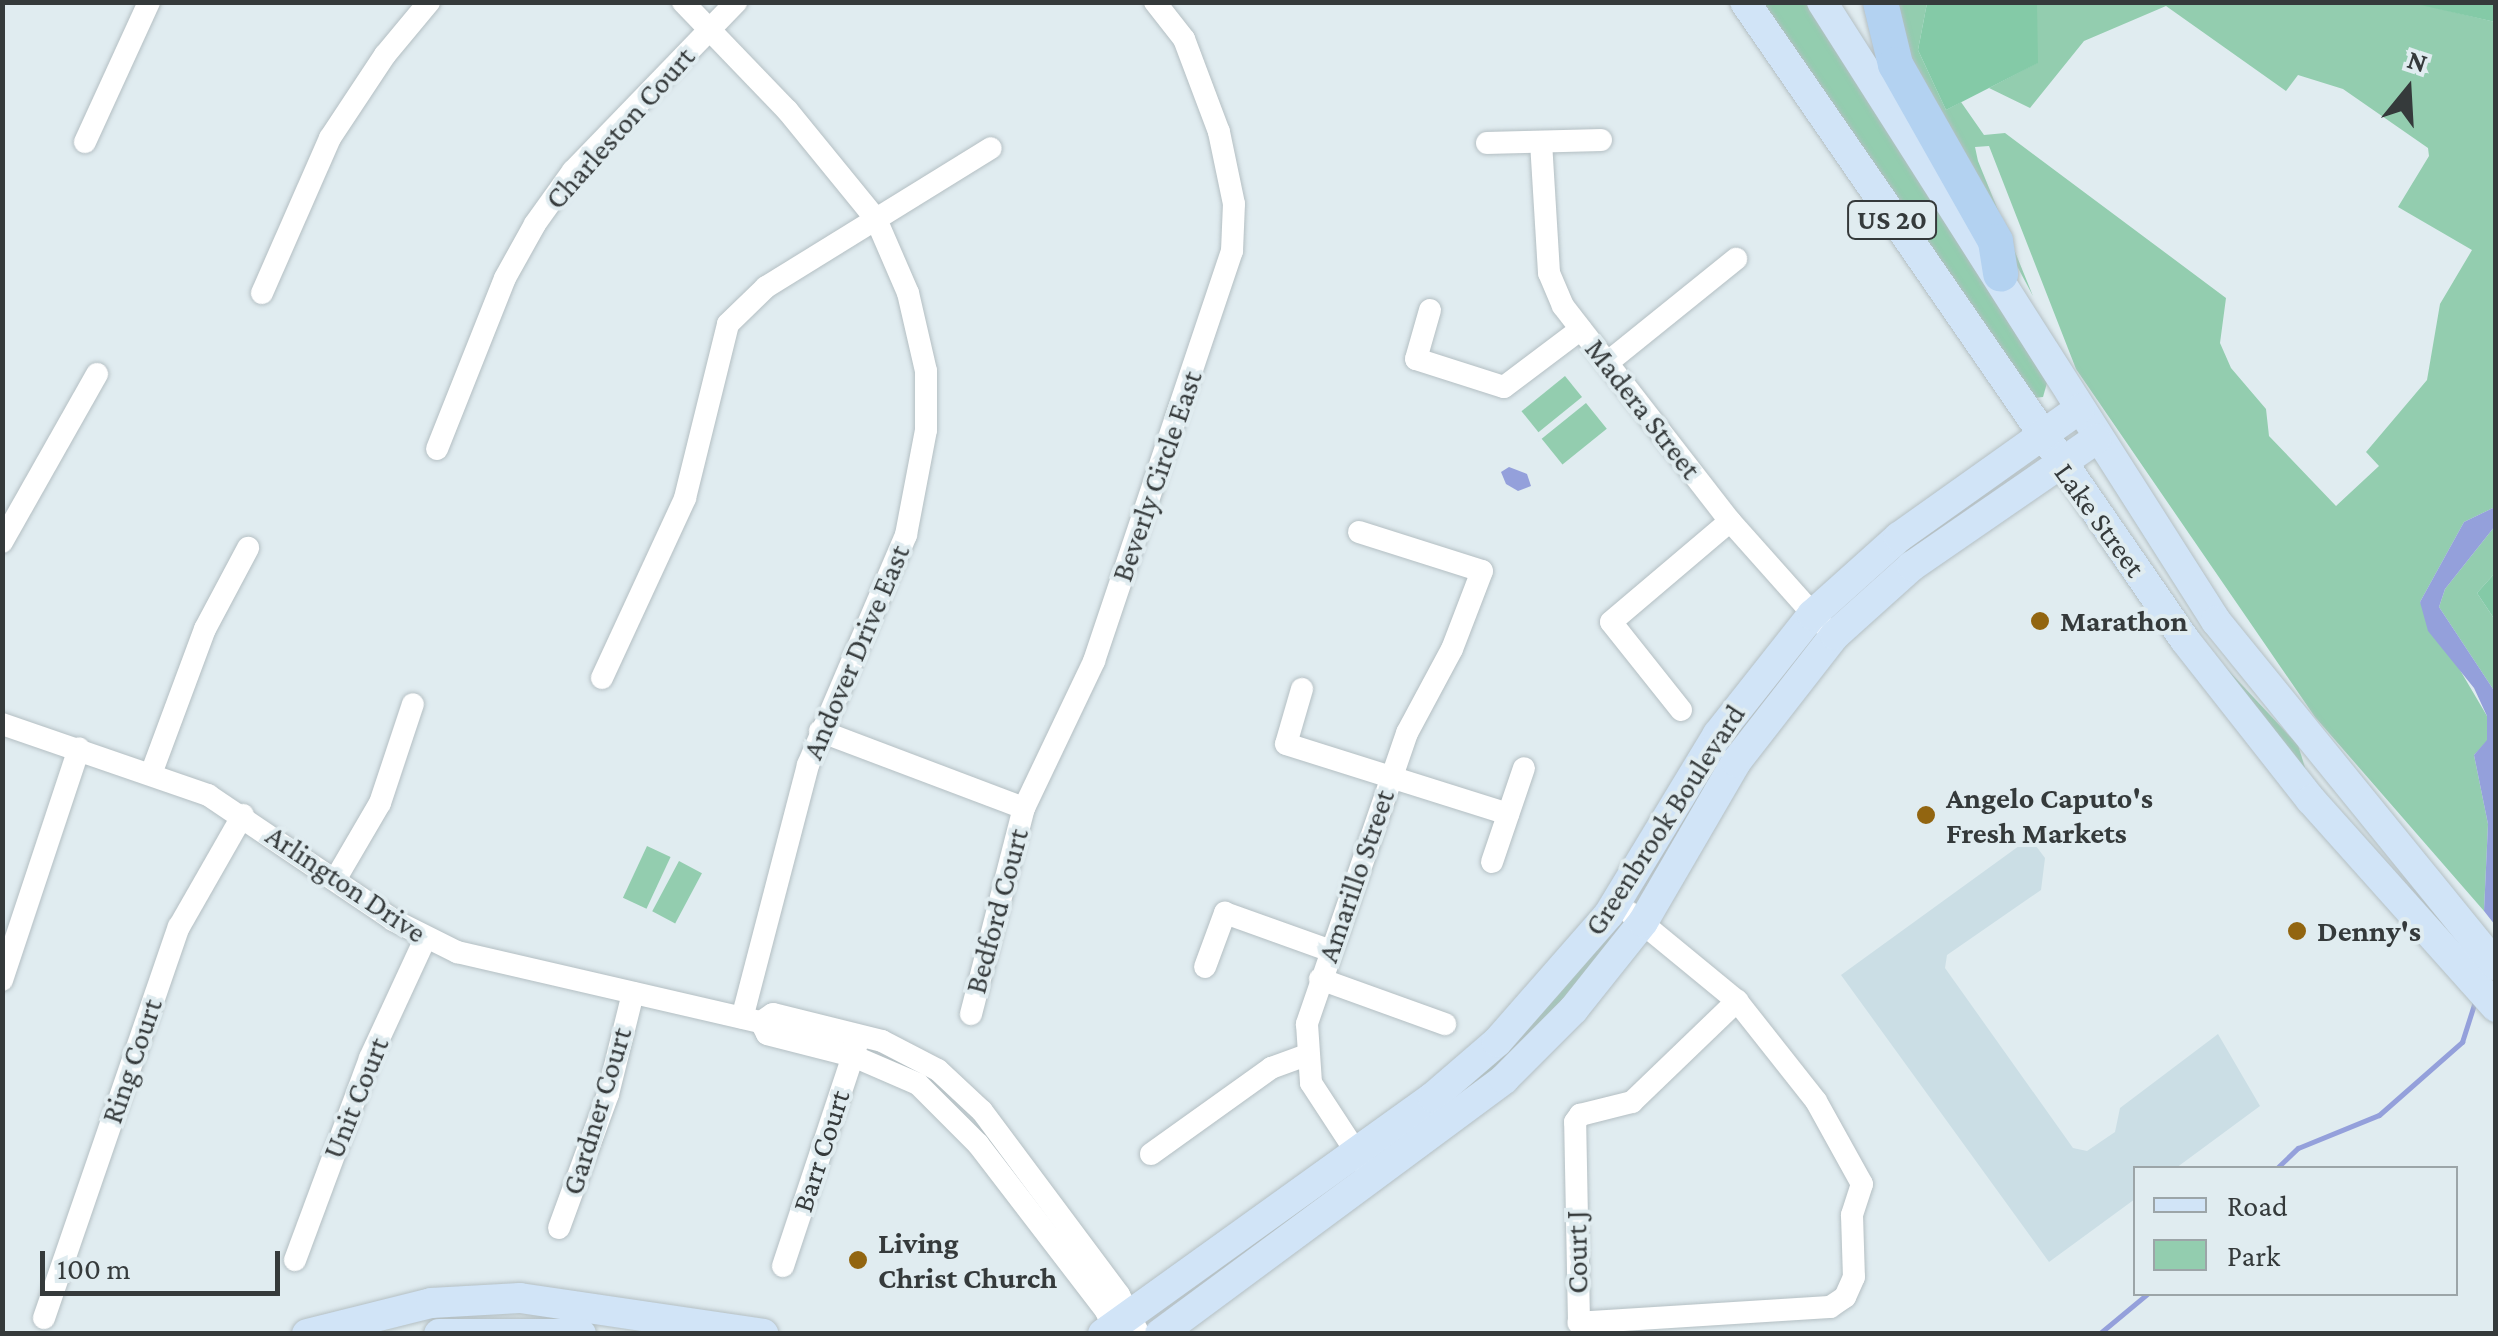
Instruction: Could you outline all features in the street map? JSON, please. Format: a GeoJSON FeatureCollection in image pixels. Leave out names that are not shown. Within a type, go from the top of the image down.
{"type":"FeatureCollection","features":[{"type":"Feature","properties":{"kind":"highway"},"geometry":{"type":"LineString","coordinates":[[1880,2],[1895,64],[1995,241],[2000,274]]}},
{"type":"Feature","properties":{"kind":"main road","name":"Lake Street"},"geometry":{"type":"LineString","coordinates":[[1745,2],[2058,463],[2311,800],[2484,966]]}},
{"type":"Feature","properties":{"kind":"main road","name":"Lake Street"},"geometry":{"type":"LineString","coordinates":[[1822,2],[2000,274],[2096,439],[2216,621],[2484,966],[2494,1006]]}},
{"type":"Feature","properties":{"kind":"main road","name":"Greenbrook Boulevard"},"geometry":{"type":"LineString","coordinates":[[1120,1329],[1497,1042],[1616,903],[1718,734],[1824,625],[1899,537],[2079,409]]}},
{"type":"Feature","properties":{"kind":"main road","name":"Greenbrook Boulevard"},"geometry":{"type":"LineString","coordinates":[[1160,1334],[1504,1079],[1573,1010],[1643,922],[1744,750],[1824,625],[2096,439]]}},
{"type":"Feature","properties":{"kind":"main road"},"geometry":{"type":"LineString","coordinates":[[307,1334],[386,1311],[472,1299],[580,1302],[763,1334]]}},
{"type":"Feature","properties":{"kind":"main road"},"geometry":{"type":"LineString","coordinates":[[439,1334],[581,1334]]}},
{"type":"Feature","properties":{"kind":"street"},"geometry":{"type":"LineString","coordinates":[[85,142],[149,2]]}},
{"type":"Feature","properties":{"kind":"street"},"geometry":{"type":"LineString","coordinates":[[262,293],[330,138],[384,55],[429,2]]}},
{"type":"Feature","properties":{"kind":"street","name":"Andover Drive East"},"geometry":{"type":"LineString","coordinates":[[683,2],[876,219],[919,331],[926,430],[899,556],[820,731],[751,1020]]}},
{"type":"Feature","properties":{"kind":"street","name":"Charleston Court"},"geometry":{"type":"LineString","coordinates":[[437,449],[498,295],[535,224],[584,160],[736,2]]}},
{"type":"Feature","properties":{"kind":"street","name":"Beverly Circle East"},"geometry":{"type":"LineString","coordinates":[[1024,808],[1094,661],[1228,268],[1234,204],[1219,132],[1184,39],[1155,2]]}},
{"type":"Feature","properties":{"kind":"street"},"geometry":{"type":"LineString","coordinates":[[1487,143],[1602,140]]}},
{"type":"Feature","properties":{"kind":"street","name":"Madera Street"},"geometry":{"type":"LineString","coordinates":[[1541,142],[1548,273],[1581,329],[1730,521],[1824,625]]}},
{"type":"Feature","properties":{"kind":"street"},"geometry":{"type":"LineString","coordinates":[[602,678],[685,498],[728,324],[766,287],[991,148]]}},
{"type":"Feature","properties":{"kind":"street"},"geometry":{"type":"LineString","coordinates":[[1607,363],[1736,259]]}},
{"type":"Feature","properties":{"kind":"street"},"geometry":{"type":"LineString","coordinates":[[1430,310],[1416,359],[1504,388],[1581,329]]}},
{"type":"Feature","properties":{"kind":"street"},"geometry":{"type":"LineString","coordinates":[[2,542],[97,374]]}},
{"type":"Feature","properties":{"kind":"street"},"geometry":{"type":"LineString","coordinates":[[1681,710],[1611,622],[1730,521]]}},
{"type":"Feature","properties":{"kind":"street","name":"Amarillo Street"},"geometry":{"type":"LineString","coordinates":[[1304,1056],[1320,979],[1391,778],[1482,572],[1359,532]]}},
{"type":"Feature","properties":{"kind":"street"},"geometry":{"type":"LineString","coordinates":[[152,774],[205,629],[248,548]]}},
{"type":"Feature","properties":{"kind":"street"},"geometry":{"type":"LineString","coordinates":[[1302,689],[1286,744],[1508,814]]}},
{"type":"Feature","properties":{"kind":"street"},"geometry":{"type":"LineString","coordinates":[[335,880],[380,803],[413,704]]}},
{"type":"Feature","properties":{"kind":"street","name":"Arlington Drive"},"geometry":{"type":"LineString","coordinates":[[2,724],[152,774],[244,815],[425,939],[632,994],[751,1020],[767,1034],[917,1057],[971,1100],[1120,1329]]}},
{"type":"Feature","properties":{"kind":"street"},"geometry":{"type":"LineString","coordinates":[[820,731],[1024,808]]}},
{"type":"Feature","properties":{"kind":"street"},"geometry":{"type":"LineString","coordinates":[[2,980],[78,748]]}},
{"type":"Feature","properties":{"kind":"street"},"geometry":{"type":"LineString","coordinates":[[1492,862],[1524,768]]}},
{"type":"Feature","properties":{"kind":"street","name":"Bedford Court"},"geometry":{"type":"LineString","coordinates":[[971,1014],[1024,808]]}},
{"type":"Feature","properties":{"kind":"street","name":"Ring Court"},"geometry":{"type":"LineString","coordinates":[[44,1318],[179,927],[244,815]]}},
{"type":"Feature","properties":{"kind":"street"},"geometry":{"type":"LineString","coordinates":[[1616,903],[1736,1001]]}},
{"type":"Feature","properties":{"kind":"street"},"geometry":{"type":"LineString","coordinates":[[1205,967],[1224,913],[1331,951]]}},
{"type":"Feature","properties":{"kind":"street","name":"Unit Court"},"geometry":{"type":"LineString","coordinates":[[295,1260],[370,1058],[425,939]]}},
{"type":"Feature","properties":{"kind":"street"},"geometry":{"type":"LineString","coordinates":[[1320,979],[1445,1024]]}},
{"type":"Feature","properties":{"kind":"street","name":"Gardner Court"},"geometry":{"type":"LineString","coordinates":[[559,1228],[608,1094],[632,994]]}},
{"type":"Feature","properties":{"kind":"street","name":"Court J"},"geometry":{"type":"LineString","coordinates":[[1736,1001],[1809,1090],[1862,1184],[1852,1215],[1854,1277],[1844,1298],[1830,1307],[1579,1324],[1575,1122],[1580,1115],[1632,1102],[1736,1001]]}},
{"type":"Feature","properties":{"kind":"street","name":"Barr Court"},"geometry":{"type":"LineString","coordinates":[[783,1266],[856,1046]]}},
{"type":"Feature","properties":{"kind":"street"},"geometry":{"type":"LineString","coordinates":[[1151,1154],[1270,1068],[1304,1056],[1322,1106],[1375,1178]]}},
{"type":"Feature","properties":{"kind":"street"},"geometry":{"type":"LineString","coordinates":[[472,1299],[475,1332]]}},
{"type":"Feature","properties":{"kind":"shaded area"},"geometry":{"type":"Polygon","coordinates":[[[2030,838],[2045,858],[2041,890],[1947,955],[1945,968],[2073,1148],[2087,1151],[2115,1132],[2120,1108],[2218,1034],[2260,1106],[2179,1166],[2133,1166],[2133,1200],[2049,1262],[1841,975],[2030,838]]]}},
{"type":"Feature","properties":{"kind":"green space"},"geometry":{"type":"Polygon","coordinates":[[[2412,2],[2495,22],[2495,507],[2464,522],[2420,602],[2487,716],[2487,741],[2474,755],[2488,824],[2484,911],[2315,717],[2076,369],[1989,146],[1975,147],[1978,161],[2033,296],[1913,71],[1897,3],[1927,3],[1918,50],[1946,110],[1961,102],[1984,135],[2005,133],[2226,298],[2220,343],[2231,368],[2266,409],[2269,436],[2336,506],[2379,466],[2366,452],[2427,380],[2440,304],[2472,250],[2398,207],[2429,156],[2428,148],[2343,89],[2298,75],[2286,91],[2166,6],[2084,41],[2030,108],[1989,88],[2037,63],[2037,3],[2412,2]]]}},
{"type":"Feature","properties":{"kind":"green space"},"geometry":{"type":"Polygon","coordinates":[[[1762,3],[1806,3],[2047,383],[2043,397],[2034,398],[1762,3]]]}},
{"type":"Feature","properties":{"kind":"green space"},"geometry":{"type":"Polygon","coordinates":[[[1927,3],[2037,3],[2038,63],[1946,110],[1918,50],[1927,3]]]}},
{"type":"Feature","properties":{"kind":"green space"},"geometry":{"type":"Polygon","coordinates":[[[2412,3],[2495,3],[2495,22],[2412,3]]]}},
{"type":"Feature","properties":{"kind":"green space"},"geometry":{"type":"Polygon","coordinates":[[[1565,376],[1582,397],[1538,432],[1521,411],[1565,376]]]}},
{"type":"Feature","properties":{"kind":"green space"},"geometry":{"type":"Polygon","coordinates":[[[1586,403],[1607,429],[1562,465],[1542,439],[1586,403]]]}},
{"type":"Feature","properties":{"kind":"green space"},"geometry":{"type":"Polygon","coordinates":[[[2495,526],[2495,573],[2477,593],[2495,620],[2495,692],[2439,607],[2445,589],[2495,526]]]}},
{"type":"Feature","properties":{"kind":"green space"},"geometry":{"type":"Polygon","coordinates":[[[2495,573],[2495,620],[2477,593],[2495,573]]]}},
{"type":"Feature","properties":{"kind":"green space"},"geometry":{"type":"Polygon","coordinates":[[[2197,637],[2298,745],[2307,774],[2197,637]]]}},
{"type":"Feature","properties":{"kind":"green space"},"geometry":{"type":"Polygon","coordinates":[[[647,846],[671,857],[646,909],[623,898],[647,846]]]}},
{"type":"Feature","properties":{"kind":"green space"},"geometry":{"type":"Polygon","coordinates":[[[679,861],[702,873],[675,924],[652,911],[679,861]]]}},
{"type":"Feature","properties":{"kind":"green space"},"geometry":{"type":"Polygon","coordinates":[[[1606,934],[1615,941],[1597,964],[1482,1083],[1443,1101],[1606,934]]]}},
{"type":"Feature","properties":{"kind":"water"},"geometry":{"type":"Polygon","coordinates":[[[1509,467],[1527,474],[1531,486],[1518,491],[1506,484],[1501,472],[1509,467]]]}},
{"type":"Feature","properties":{"kind":"water"},"geometry":{"type":"Polygon","coordinates":[[[2495,507],[2495,526],[2445,589],[2439,607],[2495,692],[2495,925],[2484,911],[2488,824],[2474,755],[2487,740],[2487,716],[2474,688],[2428,631],[2420,602],[2464,522],[2495,507]]]}},
{"type":"Feature","properties":{"kind":"waterway"},"geometry":{"type":"LineString","coordinates":[[2279,1166],[2298,1148],[2379,1115],[2462,1042],[2476,998]]}},
{"type":"Feature","properties":{"kind":"waterway"},"geometry":{"type":"LineString","coordinates":[[2099,1334],[2145,1296]]}},
{"type":"Feature","properties":{"kind":"place","name":"Marathon"},"geometry":{"type":"Point","coordinates":[2040,621]}},
{"type":"Feature","properties":{"kind":"place","name":"Angelo Caputo's Fresh Markets"},"geometry":{"type":"Point","coordinates":[1926,815]}},
{"type":"Feature","properties":{"kind":"place","name":"Denny's"},"geometry":{"type":"Point","coordinates":[2297,931]}},
{"type":"Feature","properties":{"kind":"place","name":"Living Christ Church"},"geometry":{"type":"Point","coordinates":[858,1260]}}]}
